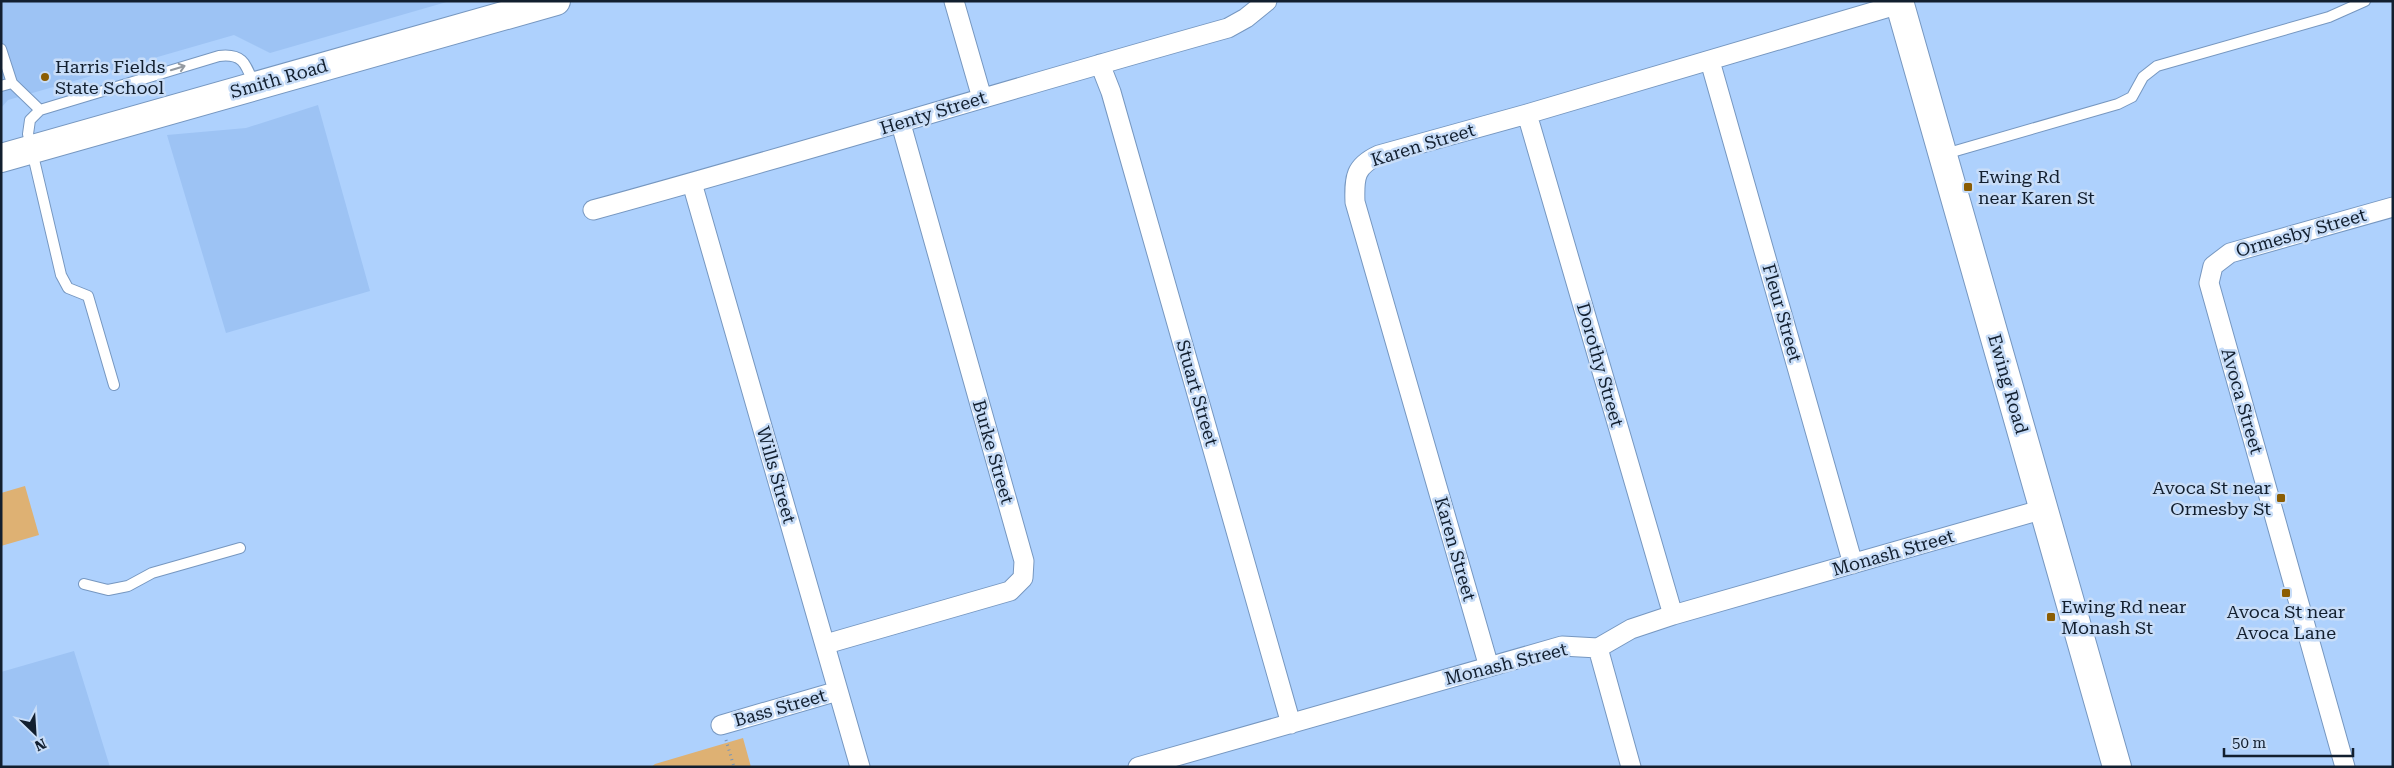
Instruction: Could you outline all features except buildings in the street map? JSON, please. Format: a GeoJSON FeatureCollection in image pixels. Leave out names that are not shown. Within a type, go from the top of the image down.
{"type":"FeatureCollection","features":[{"type":"Feature","properties":{"kind":"main road","name":"Smith Road"},"geometry":{"type":"LineString","coordinates":[[1,158],[556,1]]}},
{"type":"Feature","properties":{"kind":"main road","name":"Ewing Road"},"geometry":{"type":"LineString","coordinates":[[1900,3],[2117,767]]}},
{"type":"Feature","properties":{"kind":"street"},"geometry":{"type":"LineString","coordinates":[[954,1],[982,98]]}},
{"type":"Feature","properties":{"kind":"street","name":"Henty Street"},"geometry":{"type":"LineString","coordinates":[[592,210],[901,124],[982,98],[1228,28],[1246,18],[1267,1]]}},
{"type":"Feature","properties":{"kind":"street","name":"Karen Street"},"geometry":{"type":"LineString","coordinates":[[1489,667],[1356,202],[1354,178],[1365,161],[1379,155],[1710,61],[1900,3]]}},
{"type":"Feature","properties":{"kind":"street","name":"Fleur Street"},"geometry":{"type":"LineString","coordinates":[[1710,61],[1853,564]]}},
{"type":"Feature","properties":{"kind":"street","name":"Stuart Street"},"geometry":{"type":"LineString","coordinates":[[1100,64],[1114,102],[1291,724]]}},
{"type":"Feature","properties":{"kind":"street","name":"Dorothy Street"},"geometry":{"type":"LineString","coordinates":[[1527,114],[1673,615]]}},
{"type":"Feature","properties":{"kind":"street","name":"Burke Street"},"geometry":{"type":"LineString","coordinates":[[826,644],[1010,591],[1023,578],[1024,561],[901,124]]}},
{"type":"Feature","properties":{"kind":"street","name":"Wills Street"},"geometry":{"type":"LineString","coordinates":[[692,183],[860,767]]}},
{"type":"Feature","properties":{"kind":"street","name":"Ormesby Street"},"geometry":{"type":"LineString","coordinates":[[2213,266],[2230,253],[2393,207]]}},
{"type":"Feature","properties":{"kind":"street","name":"Avoca Street"},"geometry":{"type":"LineString","coordinates":[[2213,266],[2209,283],[2211,292],[2346,767]]}},
{"type":"Feature","properties":{"kind":"street","name":"Monash Street"},"geometry":{"type":"LineString","coordinates":[[1138,767],[1562,646],[1598,648],[1631,629],[1673,615],[2044,509]]}},
{"type":"Feature","properties":{"kind":"street"},"geometry":{"type":"LineString","coordinates":[[1598,648],[1632,767]]}},
{"type":"Feature","properties":{"kind":"street","name":"Bass Street"},"geometry":{"type":"LineString","coordinates":[[721,725],[838,691]]}},
{"type":"Feature","properties":{"kind":"lane"},"geometry":{"type":"LineString","coordinates":[[1944,154],[2118,104],[2132,97],[2143,77],[2156,66],[2329,18],[2365,1]]}},
{"type":"Feature","properties":{"kind":"lane"},"geometry":{"type":"LineString","coordinates":[[1,49],[12,83],[40,110]]}},
{"type":"Feature","properties":{"kind":"lane"},"geometry":{"type":"LineString","coordinates":[[114,385],[88,296],[68,288],[61,274],[27,126],[40,110],[219,56],[233,54],[244,61],[254,86]]}},
{"type":"Feature","properties":{"kind":"lane"},"geometry":{"type":"LineString","coordinates":[[1,86],[12,83]]}},
{"type":"Feature","properties":{"kind":"lane"},"geometry":{"type":"LineString","coordinates":[[84,584],[108,590],[128,586],[152,573],[240,548]]}},
{"type":"Feature","properties":{"kind":"path"},"geometry":{"type":"LineString","coordinates":[[721,725],[734,767]]}},
{"type":"Feature","properties":{"kind":"shaded area","name":"Harris Fields State School"},"geometry":{"type":"Polygon","coordinates":[[[1,1],[450,1],[270,53],[234,35],[8,100],[1,108],[1,1]]]}},
{"type":"Feature","properties":{"kind":"shaded area"},"geometry":{"type":"Polygon","coordinates":[[[318,105],[370,291],[226,333],[167,135],[246,128],[318,105]]]}},
{"type":"Feature","properties":{"kind":"shaded area"},"geometry":{"type":"Polygon","coordinates":[[[25,486],[39,535],[1,546],[1,493],[25,486]]]}},
{"type":"Feature","properties":{"kind":"shaded area"},"geometry":{"type":"Polygon","coordinates":[[[74,651],[110,767],[1,767],[1,672],[74,651]]]}},
{"type":"Feature","properties":{"kind":"shaded area"},"geometry":{"type":"Polygon","coordinates":[[[743,738],[751,767],[651,767],[655,764],[743,738]]]}},
{"type":"Feature","properties":{"kind":"place","name":"Harris Fields State School"},"geometry":{"type":"Point","coordinates":[45,77]}},
{"type":"Feature","properties":{"kind":"place","name":"Ewing Rd near Karen St"},"geometry":{"type":"Point","coordinates":[1968,187]}},
{"type":"Feature","properties":{"kind":"place","name":"Avoca St near Ormesby St"},"geometry":{"type":"Point","coordinates":[2281,498]}},
{"type":"Feature","properties":{"kind":"place","name":"Avoca St near Avoca Lane"},"geometry":{"type":"Point","coordinates":[2286,593]}},
{"type":"Feature","properties":{"kind":"place","name":"Ewing Rd near Monash St"},"geometry":{"type":"Point","coordinates":[2051,617]}}]}
